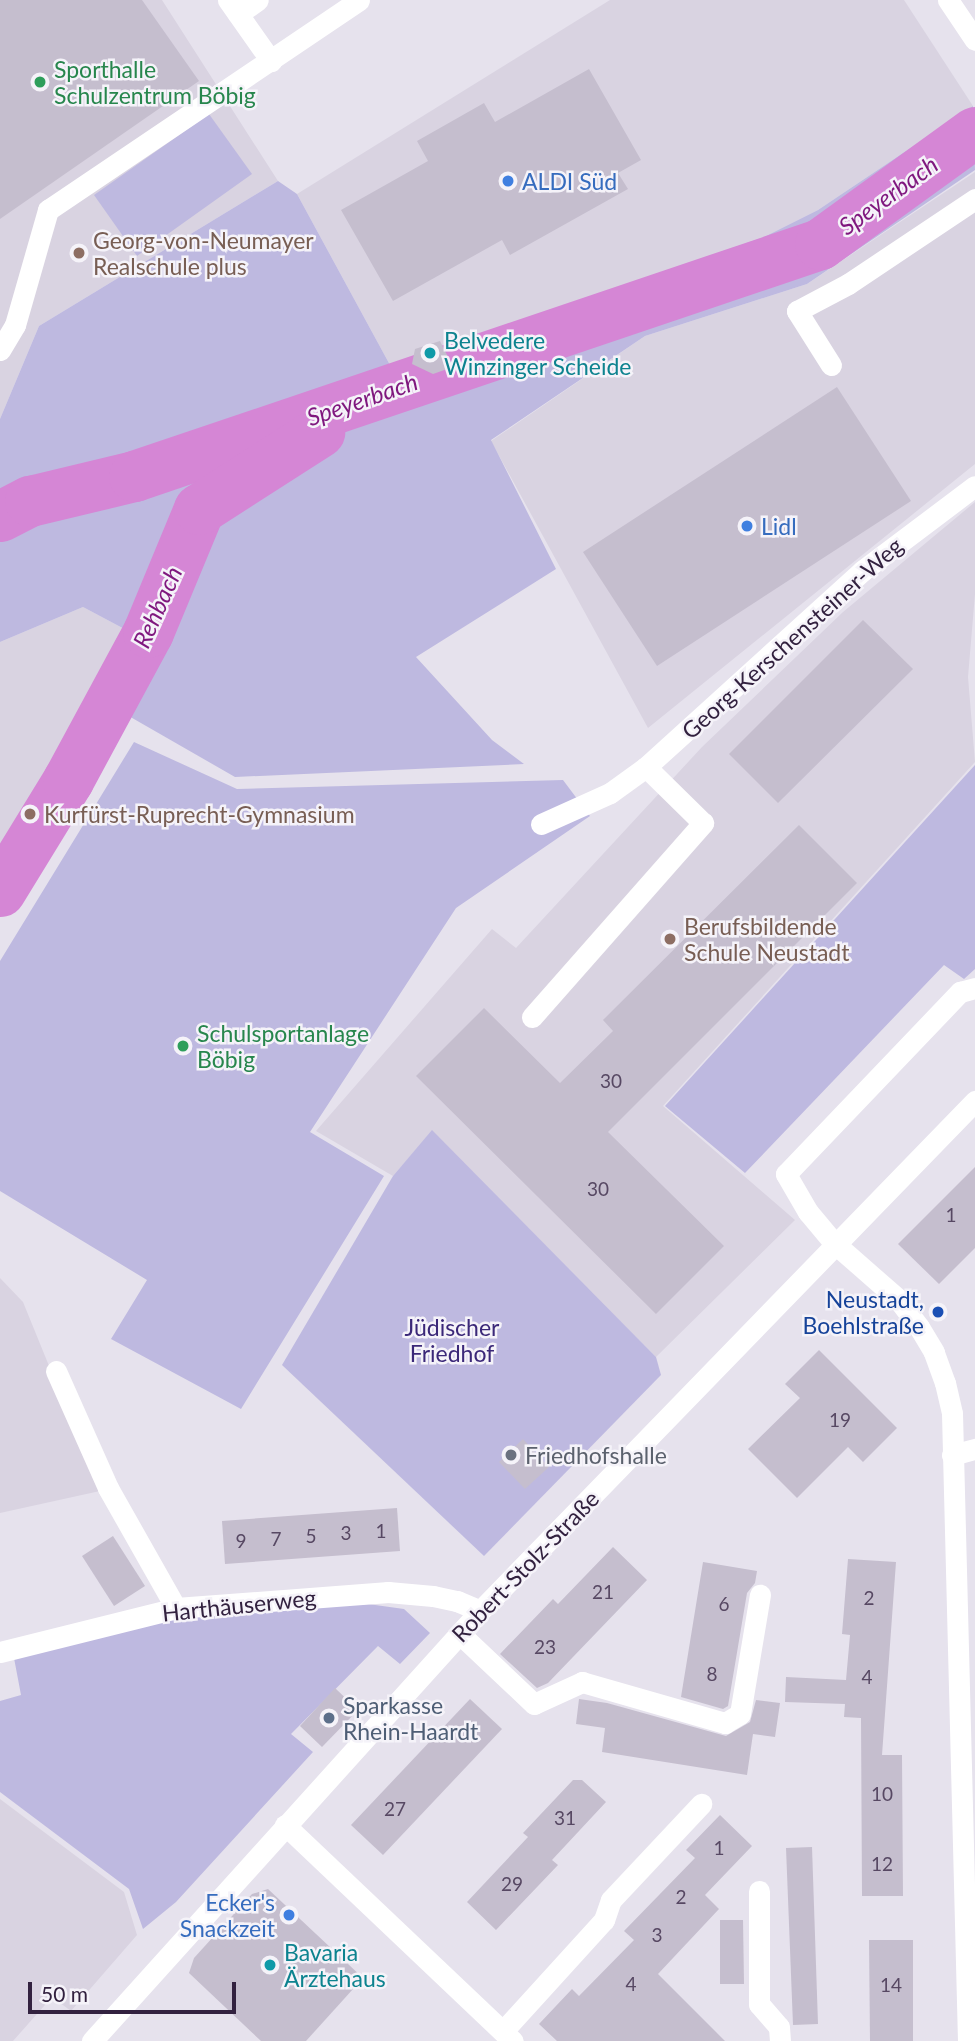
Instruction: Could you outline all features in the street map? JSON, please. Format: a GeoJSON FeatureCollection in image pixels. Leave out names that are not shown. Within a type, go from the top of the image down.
{"type":"FeatureCollection","features":[{"type":"Feature","properties":{"kind":"street"},"geometry":{"type":"LineString","coordinates":[[258,0],[233,7],[271,61]]}},
{"type":"Feature","properties":{"kind":"street"},"geometry":{"type":"LineString","coordinates":[[0,350],[15,325],[48,210],[359,0]]}},
{"type":"Feature","properties":{"kind":"street"},"geometry":{"type":"LineString","coordinates":[[948,0],[975,40]]}},
{"type":"Feature","properties":{"kind":"street"},"geometry":{"type":"LineString","coordinates":[[831,365],[797,311],[848,284],[975,199]]}},
{"type":"Feature","properties":{"kind":"street","name":"Georg-Kerschensteiner-Weg"},"geometry":{"type":"LineString","coordinates":[[541,824],[610,793],[646,767],[862,571],[975,486]]}},
{"type":"Feature","properties":{"kind":"street"},"geometry":{"type":"LineString","coordinates":[[532,1017],[703,823],[646,767]]}},
{"type":"Feature","properties":{"kind":"street"},"geometry":{"type":"LineString","coordinates":[[970,2033],[951,1455],[952,1413],[934,1352],[898,1299],[834,1243],[808,1212],[786,1174],[960,992],[975,988]]}},
{"type":"Feature","properties":{"kind":"street","name":"Robert-Stolz-Straße"},"geometry":{"type":"LineString","coordinates":[[92,2041],[480,1611],[834,1243],[975,1101]]}},
{"type":"Feature","properties":{"kind":"street"},"geometry":{"type":"LineString","coordinates":[[56,1371],[108,1488],[176,1608]]}},
{"type":"Feature","properties":{"kind":"street"},"geometry":{"type":"LineString","coordinates":[[951,1455],[975,1449]]}},
{"type":"Feature","properties":{"kind":"street","name":"Harthäuserweg"},"geometry":{"type":"LineString","coordinates":[[0,1652],[176,1608],[388,1592],[433,1596],[457,1601],[480,1611]]}},
{"type":"Feature","properties":{"kind":"street"},"geometry":{"type":"LineString","coordinates":[[460,1634],[534,1704],[582,1682],[725,1723],[740,1714],[760,1595]]}},
{"type":"Feature","properties":{"kind":"street"},"geometry":{"type":"LineString","coordinates":[[285,1825],[508,2036],[604,1920],[611,1900],[701,1804]]}},
{"type":"Feature","properties":{"kind":"street"},"geometry":{"type":"LineString","coordinates":[[759,1891],[759,2004],[779,2027],[780,2041]]}},
{"type":"Feature","properties":{"kind":"shaded area","name":"Georg-von-Neumayer Realschule plus"},"geometry":{"type":"Polygon","coordinates":[[[0,0],[162,0],[278,181],[39,326],[0,419],[0,0]]]}},
{"type":"Feature","properties":{"kind":"shaded area"},"geometry":{"type":"Polygon","coordinates":[[[610,0],[904,0],[973,106],[818,210],[764,237],[390,365],[297,194],[610,0]]]}},
{"type":"Feature","properties":{"kind":"shaded area"},"geometry":{"type":"Polygon","coordinates":[[[975,172],[975,464],[648,728],[491,441],[645,336],[807,284],[975,172]]]}},
{"type":"Feature","properties":{"kind":"shaded area","name":"Berufsbildende Schule Neustadt"},"geometry":{"type":"Polygon","coordinates":[[[975,502],[975,594],[968,677],[975,762],[663,1106],[795,1220],[656,1357],[432,1131],[393,1176],[316,1131],[492,929],[516,948],[702,747],[843,612],[975,502]]]}},
{"type":"Feature","properties":{"kind":"shaded area","name":"Kurfürst-Ruprecht-Gymnasium"},"geometry":{"type":"Polygon","coordinates":[[[83,607],[162,649],[120,711],[0,917],[0,642],[83,607]]]}},
{"type":"Feature","properties":{"kind":"shaded area"},"geometry":{"type":"Polygon","coordinates":[[[0,1278],[23,1302],[100,1491],[0,1513],[0,1278]]]}},
{"type":"Feature","properties":{"kind":"shaded area"},"geometry":{"type":"Polygon","coordinates":[[[0,1799],[124,1892],[137,1935],[71,2011],[52,1997],[13,2041],[0,2041],[0,1799]]]}},
{"type":"Feature","properties":{"kind":"green space"},"geometry":{"type":"Polygon","coordinates":[[[973,106],[975,170],[807,284],[645,336],[491,440],[556,569],[416,657],[492,740],[524,764],[235,777],[120,711],[162,649],[83,607],[0,642],[0,419],[39,326],[278,181],[297,194],[390,365],[764,237],[818,210],[973,106]]]}},
{"type":"Feature","properties":{"kind":"green space"},"geometry":{"type":"Polygon","coordinates":[[[209,114],[252,174],[137,256],[94,195],[209,114]]]}},
{"type":"Feature","properties":{"kind":"green space","name":"Schulsportanlage Böbig"},"geometry":{"type":"Polygon","coordinates":[[[134,742],[237,789],[563,780],[590,816],[456,908],[310,1132],[384,1176],[241,1409],[111,1339],[147,1280],[0,1191],[0,961],[134,742]]]}},
{"type":"Feature","properties":{"kind":"green space"},"geometry":{"type":"Polygon","coordinates":[[[975,765],[975,969],[964,979],[944,965],[745,1173],[665,1106],[975,765]]]}},
{"type":"Feature","properties":{"kind":"green space","name":"Jüdischer Friedhof"},"geometry":{"type":"Polygon","coordinates":[[[432,1130],[656,1357],[661,1375],[484,1556],[282,1365],[393,1176],[432,1130]]]}},
{"type":"Feature","properties":{"kind":"green space"},"geometry":{"type":"Polygon","coordinates":[[[368,1604],[404,1609],[430,1633],[400,1664],[378,1646],[291,1734],[313,1752],[176,1902],[143,1929],[129,1889],[0,1792],[0,1701],[21,1695],[14,1658],[187,1616],[368,1604]]]}},
{"type":"Feature","properties":{"kind":"building"},"geometry":{"type":"Polygon","coordinates":[[[0,0],[142,0],[199,81],[0,219],[0,0]]]}},
{"type":"Feature","properties":{"kind":"building","name":"ALDI Süd"},"geometry":{"type":"Polygon","coordinates":[[[589,69],[641,160],[618,173],[628,189],[510,255],[502,240],[393,301],[341,210],[428,161],[417,141],[484,103],[495,122],[589,69]]]}},
{"type":"Feature","properties":{"kind":"building","name":"Belvedere Winzinger Scheide"},"geometry":{"type":"Polygon","coordinates":[[[440,341],[453,367],[433,374],[412,364],[415,349],[440,341]]]}},
{"type":"Feature","properties":{"kind":"building","name":"Lidl"},"geometry":{"type":"Polygon","coordinates":[[[837,387],[911,501],[657,666],[583,552],[837,387]]]}},
{"type":"Feature","properties":{"kind":"building"},"geometry":{"type":"Polygon","coordinates":[[[863,620],[913,669],[778,803],[729,754],[863,620]]]}},
{"type":"Feature","properties":{"kind":"building"},"geometry":{"type":"Polygon","coordinates":[[[799,825],[857,883],[608,1132],[724,1246],[656,1314],[416,1076],[484,1008],[560,1083],[613,1031],[603,1020],[799,825]]]}},
{"type":"Feature","properties":{"kind":"building"},"geometry":{"type":"Polygon","coordinates":[[[975,1167],[975,1248],[939,1284],[898,1244],[975,1167]]]}},
{"type":"Feature","properties":{"kind":"building"},"geometry":{"type":"Polygon","coordinates":[[[819,1350],[897,1428],[863,1462],[848,1447],[797,1498],[748,1449],[800,1398],[785,1384],[819,1350]]]}},
{"type":"Feature","properties":{"kind":"building"},"geometry":{"type":"Polygon","coordinates":[[[523,1439],[549,1467],[525,1489],[499,1462],[523,1439]]]}},
{"type":"Feature","properties":{"kind":"building"},"geometry":{"type":"Polygon","coordinates":[[[397,1508],[400,1551],[225,1564],[222,1521],[397,1508]]]}},
{"type":"Feature","properties":{"kind":"building"},"geometry":{"type":"Polygon","coordinates":[[[113,1536],[145,1586],[114,1606],[82,1556],[113,1536]]]}},
{"type":"Feature","properties":{"kind":"building"},"geometry":{"type":"Polygon","coordinates":[[[613,1547],[647,1580],[548,1683],[537,1688],[500,1654],[553,1599],[558,1604],[613,1547]]]}},
{"type":"Feature","properties":{"kind":"building"},"geometry":{"type":"Polygon","coordinates":[[[848,1559],[896,1562],[882,1755],[902,1755],[903,1896],[862,1896],[861,1718],[844,1717],[845,1704],[785,1702],[786,1677],[846,1680],[850,1635],[842,1634],[848,1559]]]}},
{"type":"Feature","properties":{"kind":"building"},"geometry":{"type":"Polygon","coordinates":[[[703,1562],[757,1571],[755,1583],[747,1593],[728,1706],[723,1709],[681,1697],[703,1562]]]}},
{"type":"Feature","properties":{"kind":"building","name":"Sparkasse Rhein-Haardt"},"geometry":{"type":"Polygon","coordinates":[[[335,1688],[358,1710],[322,1747],[300,1726],[335,1688]]]}},
{"type":"Feature","properties":{"kind":"building"},"geometry":{"type":"Polygon","coordinates":[[[470,1699],[502,1729],[383,1855],[351,1825],[470,1699]]]}},
{"type":"Feature","properties":{"kind":"building"},"geometry":{"type":"Polygon","coordinates":[[[579,1699],[607,1703],[726,1736],[750,1722],[756,1700],[780,1703],[775,1737],[753,1734],[747,1775],[602,1752],[605,1728],[576,1724],[579,1699]]]}},
{"type":"Feature","properties":{"kind":"building"},"geometry":{"type":"Polygon","coordinates":[[[573,1780],[582,1780],[606,1802],[552,1860],[558,1865],[496,1930],[467,1902],[528,1837],[523,1833],[573,1780]]]}},
{"type":"Feature","properties":{"kind":"building"},"geometry":{"type":"Polygon","coordinates":[[[720,1815],[752,1846],[705,1895],[719,1909],[658,1974],[725,2041],[557,2041],[539,2024],[572,1989],[579,1996],[634,1940],[624,1931],[695,1858],[686,1850],[720,1815]]]}},
{"type":"Feature","properties":{"kind":"building"},"geometry":{"type":"Polygon","coordinates":[[[812,1847],[818,2024],[793,2025],[786,1848],[812,1847]]]}},
{"type":"Feature","properties":{"kind":"building","name":"Bavaria Ärztehaus"},"geometry":{"type":"Polygon","coordinates":[[[268,1889],[363,1978],[306,2041],[261,2041],[189,1973],[194,1958],[252,1894],[268,1889]]]}},
{"type":"Feature","properties":{"kind":"building"},"geometry":{"type":"Polygon","coordinates":[[[720,1920],[743,1920],[744,1984],[720,1984],[720,1920]]]}},
{"type":"Feature","properties":{"kind":"building"},"geometry":{"type":"Polygon","coordinates":[[[869,1940],[913,1940],[913,2041],[870,2041],[869,1940]]]}},
{"type":"Feature","properties":{"kind":"waterway","name":"Speyerbach"},"geometry":{"type":"LineString","coordinates":[[0,516],[30,501],[134,476],[820,244],[975,132]]}},
{"type":"Feature","properties":{"kind":"waterway","name":"Rehbach"},"geometry":{"type":"LineString","coordinates":[[0,891],[68,780],[148,632],[199,509],[319,432]]}},
{"type":"Feature","properties":{"kind":"place","name":"Sporthalle Schulzentrum Böbig"},"geometry":{"type":"Point","coordinates":[40,82]}},
{"type":"Feature","properties":{"kind":"place","name":"ALDI Süd"},"geometry":{"type":"Point","coordinates":[508,181]}},
{"type":"Feature","properties":{"kind":"place","name":"Georg-von-Neumayer Realschule plus"},"geometry":{"type":"Point","coordinates":[79,253]}},
{"type":"Feature","properties":{"kind":"place","name":"Belvedere Winzinger Scheide"},"geometry":{"type":"Point","coordinates":[430,353]}},
{"type":"Feature","properties":{"kind":"place","name":"Lidl"},"geometry":{"type":"Point","coordinates":[747,526]}},
{"type":"Feature","properties":{"kind":"place","name":"Kurfürst-Ruprecht-Gymnasium"},"geometry":{"type":"Point","coordinates":[30,814]}},
{"type":"Feature","properties":{"kind":"place","name":"Berufsbildende Schule Neustadt"},"geometry":{"type":"Point","coordinates":[670,939]}},
{"type":"Feature","properties":{"kind":"place","name":"Schulsportanlage Böbig"},"geometry":{"type":"Point","coordinates":[183,1046]}},
{"type":"Feature","properties":{"kind":"place","name":"Neustadt, Boehlstraße"},"geometry":{"type":"Point","coordinates":[938,1312]}},
{"type":"Feature","properties":{"kind":"place","name":"Friedhofshalle"},"geometry":{"type":"Point","coordinates":[511,1455]}},
{"type":"Feature","properties":{"kind":"place","name":"Sparkasse Rhein-Haardt"},"geometry":{"type":"Point","coordinates":[329,1718]}},
{"type":"Feature","properties":{"kind":"place","name":"Ecker's Snackzeit"},"geometry":{"type":"Point","coordinates":[289,1915]}},
{"type":"Feature","properties":{"kind":"place","name":"Bavaria Ärztehaus"},"geometry":{"type":"Point","coordinates":[270,1965]}}]}
